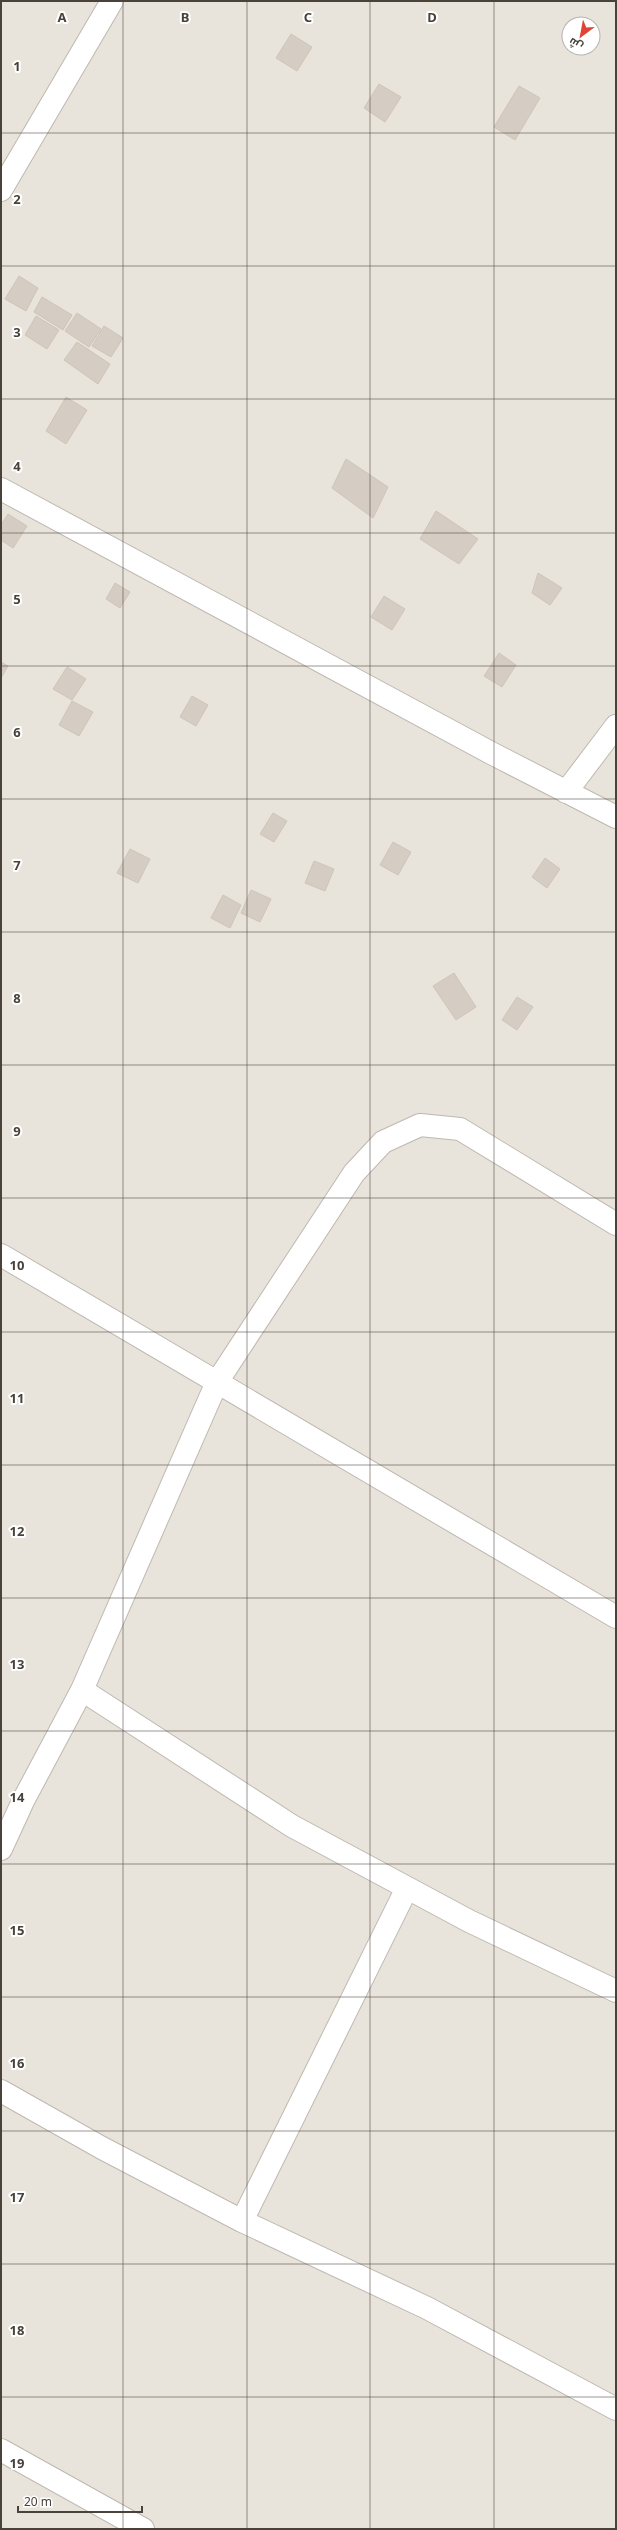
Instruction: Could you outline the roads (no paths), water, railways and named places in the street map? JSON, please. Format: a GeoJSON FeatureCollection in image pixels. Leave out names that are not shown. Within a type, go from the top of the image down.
{"type":"FeatureCollection","features":[{"type":"Feature","properties":{"kind":"street"},"geometry":{"type":"LineString","coordinates":[[1,190],[112,1]]}},
{"type":"Feature","properties":{"kind":"street"},"geometry":{"type":"LineString","coordinates":[[1,489],[566,792],[616,817]]}},
{"type":"Feature","properties":{"kind":"street"},"geometry":{"type":"LineString","coordinates":[[566,792],[616,726]]}},
{"type":"Feature","properties":{"kind":"street"},"geometry":{"type":"LineString","coordinates":[[1,1849],[24,1799],[82,1690],[217,1382],[354,1173],[382,1142],[420,1125],[460,1129],[616,1224]]}},
{"type":"Feature","properties":{"kind":"street"},"geometry":{"type":"LineString","coordinates":[[1,1255],[616,1617]]}},
{"type":"Feature","properties":{"kind":"street"},"geometry":{"type":"LineString","coordinates":[[82,1690],[292,1826],[469,1921],[616,1991]]}},
{"type":"Feature","properties":{"kind":"street"},"geometry":{"type":"LineString","coordinates":[[242,2220],[408,1888]]}},
{"type":"Feature","properties":{"kind":"street"},"geometry":{"type":"LineString","coordinates":[[1,2091],[102,2148],[242,2220],[427,2308],[616,2408]]}},
{"type":"Feature","properties":{"kind":"street"},"geometry":{"type":"LineString","coordinates":[[1,2450],[143,2529]]}}]}
